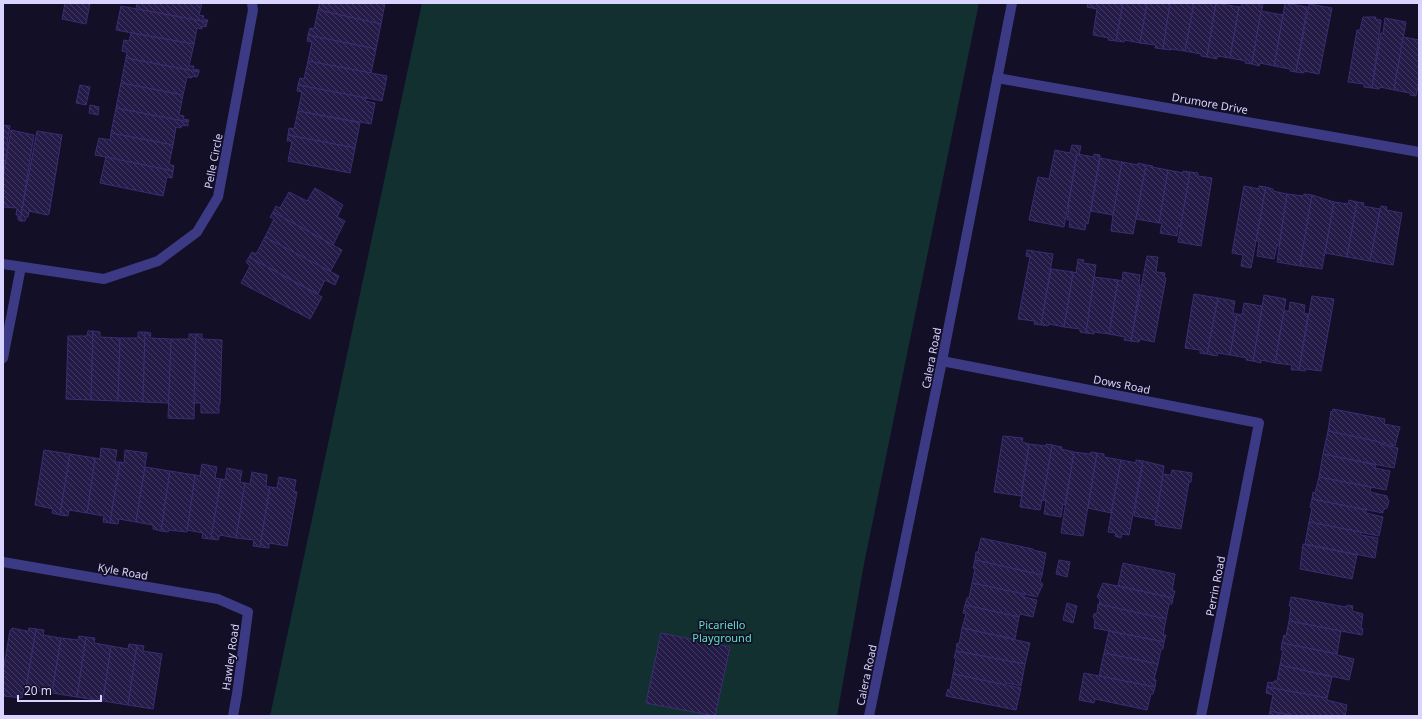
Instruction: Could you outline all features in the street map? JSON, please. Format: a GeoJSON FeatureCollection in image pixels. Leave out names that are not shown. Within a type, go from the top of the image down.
{"type":"FeatureCollection","features":[{"type":"Feature","properties":{"kind":"street","name":"Pelle Circle"},"geometry":{"type":"LineString","coordinates":[[3,264],[104,279],[158,261],[197,232],[218,197],[254,10],[252,3]]}},
{"type":"Feature","properties":{"kind":"street","name":"Calera Road"},"geometry":{"type":"LineString","coordinates":[[869,716],[942,362],[1012,3]]}},
{"type":"Feature","properties":{"kind":"street","name":"Drumore Drive"},"geometry":{"type":"LineString","coordinates":[[997,78],[1419,152]]}},
{"type":"Feature","properties":{"kind":"street"},"geometry":{"type":"LineString","coordinates":[[3,358],[22,267]]}},
{"type":"Feature","properties":{"kind":"street","name":"Dows Road"},"geometry":{"type":"LineString","coordinates":[[942,362],[1259,423],[1252,460]]}},
{"type":"Feature","properties":{"kind":"street","name":"Perrin Road"},"geometry":{"type":"LineString","coordinates":[[1201,716],[1252,460]]}},
{"type":"Feature","properties":{"kind":"street","name":"Kyle Road"},"geometry":{"type":"LineString","coordinates":[[3,562],[218,599],[237,607]]}},
{"type":"Feature","properties":{"kind":"street","name":"Hawley Road"},"geometry":{"type":"LineString","coordinates":[[233,716],[248,612],[237,607]]}},
{"type":"Feature","properties":{"kind":"green space","name":"Picariello Playground"},"geometry":{"type":"Polygon","coordinates":[[[422,3],[979,3],[864,564],[837,716],[270,716],[422,3]]]}},
{"type":"Feature","properties":{"kind":"building"},"geometry":{"type":"Polygon","coordinates":[[[65,3],[90,3],[86,24],[62,19],[65,3]]]}},
{"type":"Feature","properties":{"kind":"building"},"geometry":{"type":"Polygon","coordinates":[[[137,3],[202,3],[199,15],[204,16],[203,19],[208,20],[207,22],[136,9],[137,3]]]}},
{"type":"Feature","properties":{"kind":"building"},"geometry":{"type":"Polygon","coordinates":[[[320,3],[385,3],[381,24],[318,10],[320,3]]]}},
{"type":"Feature","properties":{"kind":"building"},"geometry":{"type":"Polygon","coordinates":[[[1088,3],[1123,3],[1116,41],[1093,35],[1097,9],[1087,7],[1088,3]]]}},
{"type":"Feature","properties":{"kind":"building"},"geometry":{"type":"Polygon","coordinates":[[[1123,3],[1147,3],[1140,43],[1125,40],[1124,42],[1116,41],[1123,3]]]}},
{"type":"Feature","properties":{"kind":"building"},"geometry":{"type":"Polygon","coordinates":[[[1147,3],[1170,3],[1163,49],[1155,48],[1156,45],[1140,43],[1147,3]]]}},
{"type":"Feature","properties":{"kind":"building"},"geometry":{"type":"Polygon","coordinates":[[[1170,3],[1194,3],[1185,51],[1163,49],[1170,3]]]}},
{"type":"Feature","properties":{"kind":"building"},"geometry":{"type":"Polygon","coordinates":[[[1194,3],[1216,3],[1207,57],[1201,56],[1201,54],[1185,51],[1194,3]]]}},
{"type":"Feature","properties":{"kind":"building"},"geometry":{"type":"Polygon","coordinates":[[[1216,3],[1239,7],[1230,58],[1217,56],[1217,59],[1207,57],[1216,3]]]}},
{"type":"Feature","properties":{"kind":"building"},"geometry":{"type":"Polygon","coordinates":[[[1242,3],[1263,3],[1252,64],[1245,63],[1246,61],[1230,58],[1239,7],[1241,7],[1242,3]]]}},
{"type":"Feature","properties":{"kind":"building"},"geometry":{"type":"Polygon","coordinates":[[[1285,3],[1307,7],[1296,72],[1290,71],[1290,69],[1274,66],[1285,3]]]}},
{"type":"Feature","properties":{"kind":"building"},"geometry":{"type":"Polygon","coordinates":[[[1309,4],[1332,8],[1319,74],[1304,71],[1304,73],[1296,72],[1309,4]]]}},
{"type":"Feature","properties":{"kind":"building"},"geometry":{"type":"Polygon","coordinates":[[[121,6],[207,22],[206,27],[202,26],[202,29],[197,28],[194,44],[116,30],[121,6]]]}},
{"type":"Feature","properties":{"kind":"building"},"geometry":{"type":"Polygon","coordinates":[[[318,10],[381,24],[376,49],[308,35],[310,28],[314,29],[318,10]]]}},
{"type":"Feature","properties":{"kind":"building"},"geometry":{"type":"Polygon","coordinates":[[[1261,11],[1283,15],[1274,66],[1260,63],[1259,66],[1252,64],[1261,11]]]}},
{"type":"Feature","properties":{"kind":"building"},"geometry":{"type":"Polygon","coordinates":[[[1363,17],[1376,17],[1375,19],[1381,20],[1372,88],[1364,87],[1364,84],[1348,82],[1357,30],[1360,30],[1363,17]]]}},
{"type":"Feature","properties":{"kind":"building"},"geometry":{"type":"Polygon","coordinates":[[[1385,18],[1406,22],[1394,90],[1380,87],[1379,89],[1372,88],[1385,18]]]}},
{"type":"Feature","properties":{"kind":"building"},"geometry":{"type":"Polygon","coordinates":[[[131,33],[194,44],[189,66],[194,66],[193,69],[199,70],[199,72],[126,58],[127,52],[122,51],[124,40],[129,41],[131,33]]]}},
{"type":"Feature","properties":{"kind":"building"},"geometry":{"type":"Polygon","coordinates":[[[308,35],[376,49],[371,73],[308,61],[312,42],[307,41],[308,35]]]}},
{"type":"Feature","properties":{"kind":"building"},"geometry":{"type":"Polygon","coordinates":[[[1403,37],[1419,40],[1419,81],[1416,96],[1410,95],[1410,93],[1394,90],[1403,37]]]}},
{"type":"Feature","properties":{"kind":"building"},"geometry":{"type":"Polygon","coordinates":[[[126,58],[199,72],[197,77],[187,77],[183,95],[121,83],[126,58]]]}},
{"type":"Feature","properties":{"kind":"building"},"geometry":{"type":"Polygon","coordinates":[[[308,61],[387,76],[382,101],[298,85],[300,78],[304,79],[308,61]]]}},
{"type":"Feature","properties":{"kind":"building"},"geometry":{"type":"Polygon","coordinates":[[[121,83],[183,95],[179,115],[184,116],[183,119],[189,120],[188,122],[116,108],[121,83]]]}},
{"type":"Feature","properties":{"kind":"building"},"geometry":{"type":"Polygon","coordinates":[[[80,85],[90,87],[86,105],[76,103],[80,85]]]}},
{"type":"Feature","properties":{"kind":"building"},"geometry":{"type":"Polygon","coordinates":[[[298,85],[366,98],[365,101],[375,103],[371,124],[298,111],[302,92],[297,91],[298,85]]]}},
{"type":"Feature","properties":{"kind":"building"},"geometry":{"type":"Polygon","coordinates":[[[90,105],[99,107],[98,115],[89,113],[90,105]]]}},
{"type":"Feature","properties":{"kind":"building"},"geometry":{"type":"Polygon","coordinates":[[[116,108],[188,122],[188,126],[182,125],[181,128],[176,127],[173,145],[111,133],[116,108]]]}},
{"type":"Feature","properties":{"kind":"building"},"geometry":{"type":"Polygon","coordinates":[[[298,111],[360,123],[355,148],[288,135],[289,128],[294,129],[298,111]]]}},
{"type":"Feature","properties":{"kind":"building"},"geometry":{"type":"Polygon","coordinates":[[[3,125],[10,126],[7,143],[9,143],[3,178],[3,125]]]}},
{"type":"Feature","properties":{"kind":"building"},"geometry":{"type":"Polygon","coordinates":[[[11,130],[34,135],[20,221],[18,220],[18,215],[16,215],[17,208],[3,207],[3,178],[11,130]]]}},
{"type":"Feature","properties":{"kind":"building"},"geometry":{"type":"Polygon","coordinates":[[[37,131],[62,135],[49,214],[47,215],[29,211],[28,217],[26,217],[25,221],[20,221],[37,131]]]}},
{"type":"Feature","properties":{"kind":"building"},"geometry":{"type":"Polygon","coordinates":[[[111,133],[173,145],[169,164],[174,166],[173,171],[95,155],[99,138],[110,140],[111,133]]]}},
{"type":"Feature","properties":{"kind":"building"},"geometry":{"type":"Polygon","coordinates":[[[288,135],[355,148],[350,173],[288,161],[292,141],[287,141],[288,135]]]}},
{"type":"Feature","properties":{"kind":"building"},"geometry":{"type":"Polygon","coordinates":[[[1072,145],[1081,146],[1079,155],[1077,154],[1064,227],[1029,220],[1038,177],[1049,179],[1055,150],[1070,153],[1072,145]]]}},
{"type":"Feature","properties":{"kind":"building"},"geometry":{"type":"Polygon","coordinates":[[[1077,154],[1094,157],[1094,154],[1100,155],[1088,224],[1086,223],[1085,230],[1069,227],[1070,220],[1067,220],[1077,154]]]}},
{"type":"Feature","properties":{"kind":"building"},"geometry":{"type":"Polygon","coordinates":[[[106,157],[173,171],[172,178],[167,177],[163,196],[100,183],[106,157]]]}},
{"type":"Feature","properties":{"kind":"building"},"geometry":{"type":"Polygon","coordinates":[[[1100,158],[1122,162],[1113,215],[1091,211],[1100,158]]]}},
{"type":"Feature","properties":{"kind":"building"},"geometry":{"type":"Polygon","coordinates":[[[1122,162],[1146,165],[1133,234],[1111,231],[1122,162]]]}},
{"type":"Feature","properties":{"kind":"building"},"geometry":{"type":"Polygon","coordinates":[[[1146,165],[1168,170],[1159,223],[1136,219],[1146,165]]]}},
{"type":"Feature","properties":{"kind":"building"},"geometry":{"type":"Polygon","coordinates":[[[1168,170],[1183,173],[1183,171],[1190,172],[1181,227],[1178,226],[1177,236],[1160,233],[1162,223],[1159,223],[1168,170]]]}},
{"type":"Feature","properties":{"kind":"building"},"geometry":{"type":"Polygon","coordinates":[[[1190,172],[1198,173],[1198,176],[1212,178],[1201,246],[1178,242],[1190,172]]]}},
{"type":"Feature","properties":{"kind":"building"},"geometry":{"type":"Polygon","coordinates":[[[1244,186],[1259,189],[1259,186],[1266,187],[1251,268],[1241,266],[1243,255],[1232,253],[1244,186]]]}},
{"type":"Feature","properties":{"kind":"building"},"geometry":{"type":"Polygon","coordinates":[[[1266,187],[1273,189],[1273,191],[1287,194],[1279,246],[1277,245],[1274,259],[1257,256],[1259,241],[1256,241],[1266,187]]]}},
{"type":"Feature","properties":{"kind":"building"},"geometry":{"type":"Polygon","coordinates":[[[315,188],[343,205],[337,217],[345,221],[333,245],[273,212],[276,206],[280,208],[289,192],[307,201],[315,188]]]}},
{"type":"Feature","properties":{"kind":"building"},"geometry":{"type":"Polygon","coordinates":[[[1287,194],[1303,196],[1304,194],[1312,195],[1300,266],[1277,262],[1287,194]]]}},
{"type":"Feature","properties":{"kind":"building"},"geometry":{"type":"Polygon","coordinates":[[[1312,195],[1334,202],[1322,269],[1300,266],[1312,195]]]}},
{"type":"Feature","properties":{"kind":"building"},"geometry":{"type":"Polygon","coordinates":[[[1349,200],[1357,202],[1347,257],[1325,253],[1334,202],[1348,204],[1349,200]]]}},
{"type":"Feature","properties":{"kind":"building"},"geometry":{"type":"Polygon","coordinates":[[[1357,202],[1364,203],[1363,206],[1380,209],[1370,261],[1347,257],[1357,202]]]}},
{"type":"Feature","properties":{"kind":"building"},"geometry":{"type":"Polygon","coordinates":[[[1381,206],[1387,207],[1386,210],[1402,213],[1393,265],[1370,261],[1381,206]]]}},
{"type":"Feature","properties":{"kind":"building"},"geometry":{"type":"Polygon","coordinates":[[[273,212],[342,250],[330,272],[265,237],[274,219],[270,217],[273,212]]]}},
{"type":"Feature","properties":{"kind":"building"},"geometry":{"type":"Polygon","coordinates":[[[265,237],[339,276],[335,285],[325,280],[318,294],[249,257],[252,252],[256,254],[265,237]]]}},
{"type":"Feature","properties":{"kind":"building"},"geometry":{"type":"Polygon","coordinates":[[[1027,250],[1053,254],[1041,325],[1034,324],[1035,321],[1018,319],[1030,257],[1026,256],[1027,250]]]}},
{"type":"Feature","properties":{"kind":"building"},"geometry":{"type":"Polygon","coordinates":[[[1147,256],[1158,257],[1156,272],[1165,273],[1164,277],[1166,278],[1154,342],[1140,339],[1139,342],[1131,341],[1147,256]]]}},
{"type":"Feature","properties":{"kind":"building"},"geometry":{"type":"Polygon","coordinates":[[[249,257],[322,297],[310,319],[241,283],[250,266],[246,262],[249,257]]]}},
{"type":"Feature","properties":{"kind":"building"},"geometry":{"type":"Polygon","coordinates":[[[1078,259],[1084,260],[1083,263],[1096,265],[1086,333],[1080,332],[1080,329],[1064,327],[1073,272],[1076,273],[1078,259]]]}},
{"type":"Feature","properties":{"kind":"building"},"geometry":{"type":"Polygon","coordinates":[[[1051,269],[1073,272],[1064,327],[1049,324],[1048,326],[1041,325],[1051,269]]]}},
{"type":"Feature","properties":{"kind":"building"},"geometry":{"type":"Polygon","coordinates":[[[1123,272],[1140,275],[1140,285],[1131,341],[1124,340],[1125,337],[1109,334],[1118,280],[1122,281],[1123,272]]]}},
{"type":"Feature","properties":{"kind":"building"},"geometry":{"type":"Polygon","coordinates":[[[1094,277],[1118,280],[1109,334],[1094,332],[1094,334],[1086,333],[1094,277]]]}},
{"type":"Feature","properties":{"kind":"building"},"geometry":{"type":"Polygon","coordinates":[[[1194,294],[1218,298],[1207,354],[1200,353],[1200,350],[1185,348],[1194,294]]]}},
{"type":"Feature","properties":{"kind":"building"},"geometry":{"type":"Polygon","coordinates":[[[1264,295],[1286,299],[1275,363],[1261,360],[1261,363],[1253,361],[1264,295]]]}},
{"type":"Feature","properties":{"kind":"building"},"geometry":{"type":"Polygon","coordinates":[[[1312,296],[1334,299],[1321,371],[1306,369],[1305,371],[1299,370],[1312,296]]]}},
{"type":"Feature","properties":{"kind":"building"},"geometry":{"type":"Polygon","coordinates":[[[1218,298],[1235,301],[1233,313],[1237,314],[1230,355],[1218,353],[1217,356],[1207,354],[1218,298]]]}},
{"type":"Feature","properties":{"kind":"building"},"geometry":{"type":"Polygon","coordinates":[[[1290,302],[1305,305],[1304,313],[1308,314],[1299,370],[1291,370],[1292,365],[1275,363],[1284,311],[1289,311],[1290,302]]]}},
{"type":"Feature","properties":{"kind":"building"},"geometry":{"type":"Polygon","coordinates":[[[1244,303],[1262,306],[1253,361],[1246,360],[1247,358],[1230,355],[1237,314],[1242,315],[1244,303]]]}},
{"type":"Feature","properties":{"kind":"building"},"geometry":{"type":"Polygon","coordinates":[[[88,331],[93,331],[91,400],[66,399],[68,336],[87,336],[88,331]]]}},
{"type":"Feature","properties":{"kind":"building"},"geometry":{"type":"Polygon","coordinates":[[[93,331],[100,332],[100,337],[120,338],[118,401],[91,400],[93,331]]]}},
{"type":"Feature","properties":{"kind":"building"},"geometry":{"type":"Polygon","coordinates":[[[138,332],[145,332],[143,402],[118,401],[120,338],[138,338],[138,332]]]}},
{"type":"Feature","properties":{"kind":"building"},"geometry":{"type":"Polygon","coordinates":[[[145,332],[151,333],[150,338],[171,339],[169,403],[143,402],[145,332]]]}},
{"type":"Feature","properties":{"kind":"building"},"geometry":{"type":"Polygon","coordinates":[[[189,334],[196,334],[194,419],[168,418],[171,339],[189,339],[189,334]]]}},
{"type":"Feature","properties":{"kind":"building"},"geometry":{"type":"Polygon","coordinates":[[[196,334],[202,334],[202,339],[222,340],[219,413],[201,413],[201,403],[194,403],[196,334]]]}},
{"type":"Feature","properties":{"kind":"building"},"geometry":{"type":"Polygon","coordinates":[[[1333,409],[1385,419],[1384,424],[1400,427],[1395,446],[1328,431],[1331,411],[1332,412],[1333,409]]]}},
{"type":"Feature","properties":{"kind":"building"},"geometry":{"type":"Polygon","coordinates":[[[1328,431],[1380,442],[1380,444],[1398,448],[1394,468],[1323,454],[1328,431]]]}},
{"type":"Feature","properties":{"kind":"building"},"geometry":{"type":"Polygon","coordinates":[[[1003,436],[1023,438],[1022,442],[1029,444],[1021,496],[994,492],[1003,436]]]}},
{"type":"Feature","properties":{"kind":"building"},"geometry":{"type":"Polygon","coordinates":[[[1029,444],[1046,446],[1046,444],[1052,445],[1040,510],[1020,507],[1029,444]]]}},
{"type":"Feature","properties":{"kind":"building"},"geometry":{"type":"Polygon","coordinates":[[[1052,445],[1074,452],[1065,505],[1063,504],[1061,517],[1044,514],[1046,501],[1043,500],[1052,445]]]}},
{"type":"Feature","properties":{"kind":"building"},"geometry":{"type":"Polygon","coordinates":[[[101,448],[117,450],[115,462],[120,462],[110,523],[103,522],[104,516],[87,513],[95,458],[100,459],[101,448]]]}},
{"type":"Feature","properties":{"kind":"building"},"geometry":{"type":"Polygon","coordinates":[[[44,450],[70,454],[60,515],[52,513],[53,509],[35,505],[44,450]]]}},
{"type":"Feature","properties":{"kind":"building"},"geometry":{"type":"Polygon","coordinates":[[[125,450],[147,453],[136,522],[119,519],[118,524],[110,523],[120,462],[124,463],[125,450]]]}},
{"type":"Feature","properties":{"kind":"building"},"geometry":{"type":"Polygon","coordinates":[[[1074,452],[1090,454],[1091,452],[1097,453],[1083,536],[1061,533],[1074,452]]]}},
{"type":"Feature","properties":{"kind":"building"},"geometry":{"type":"Polygon","coordinates":[[[1097,453],[1104,454],[1104,457],[1121,460],[1111,513],[1088,508],[1097,453]]]}},
{"type":"Feature","properties":{"kind":"building"},"geometry":{"type":"Polygon","coordinates":[[[70,454],[95,458],[87,513],[69,510],[68,516],[60,515],[70,454]]]}},
{"type":"Feature","properties":{"kind":"building"},"geometry":{"type":"Polygon","coordinates":[[[1323,454],[1376,465],[1375,468],[1390,471],[1386,490],[1319,477],[1323,454]]]}},
{"type":"Feature","properties":{"kind":"building"},"geometry":{"type":"Polygon","coordinates":[[[1121,460],[1136,463],[1136,460],[1143,461],[1129,535],[1122,534],[1121,538],[1115,536],[1116,533],[1108,532],[1121,460]]]}},
{"type":"Feature","properties":{"kind":"building"},"geometry":{"type":"Polygon","coordinates":[[[1143,461],[1164,466],[1156,520],[1134,516],[1143,461]]]}},
{"type":"Feature","properties":{"kind":"building"},"geometry":{"type":"Polygon","coordinates":[[[202,464],[217,467],[215,478],[221,479],[211,539],[202,538],[203,533],[187,530],[195,475],[200,476],[202,464]]]}},
{"type":"Feature","properties":{"kind":"building"},"geometry":{"type":"Polygon","coordinates":[[[145,467],[170,471],[161,531],[153,529],[153,525],[136,522],[145,467]]]}},
{"type":"Feature","properties":{"kind":"building"},"geometry":{"type":"Polygon","coordinates":[[[227,468],[242,471],[240,482],[245,483],[236,538],[220,535],[218,540],[211,539],[221,479],[225,480],[227,468]]]}},
{"type":"Feature","properties":{"kind":"building"},"geometry":{"type":"Polygon","coordinates":[[[1172,470],[1192,473],[1191,482],[1189,482],[1181,529],[1155,525],[1163,474],[1171,475],[1172,470]]]}},
{"type":"Feature","properties":{"kind":"building"},"geometry":{"type":"Polygon","coordinates":[[[170,471],[195,475],[187,532],[169,530],[168,532],[161,531],[170,471]]]}},
{"type":"Feature","properties":{"kind":"building"},"geometry":{"type":"Polygon","coordinates":[[[252,472],[267,475],[266,486],[270,487],[260,547],[253,546],[254,540],[236,538],[245,483],[250,484],[252,472]]]}},
{"type":"Feature","properties":{"kind":"building"},"geometry":{"type":"Polygon","coordinates":[[[279,477],[296,480],[294,491],[297,492],[287,546],[269,543],[269,548],[260,547],[270,487],[277,488],[279,477]]]}},
{"type":"Feature","properties":{"kind":"building"},"geometry":{"type":"Polygon","coordinates":[[[1319,477],[1371,487],[1370,492],[1387,496],[1389,501],[1387,508],[1383,510],[1383,513],[1312,499],[1319,477]]]}},
{"type":"Feature","properties":{"kind":"building"},"geometry":{"type":"Polygon","coordinates":[[[1312,499],[1366,510],[1366,513],[1383,517],[1379,536],[1309,522],[1312,499]]]}},
{"type":"Feature","properties":{"kind":"building"},"geometry":{"type":"Polygon","coordinates":[[[1309,522],[1361,532],[1361,535],[1378,538],[1375,558],[1305,544],[1309,522]]]}},
{"type":"Feature","properties":{"kind":"building"},"geometry":{"type":"Polygon","coordinates":[[[981,538],[1046,553],[1042,575],[975,560],[981,538]]]}},
{"type":"Feature","properties":{"kind":"building"},"geometry":{"type":"Polygon","coordinates":[[[1303,544],[1357,555],[1352,579],[1300,569],[1303,544]]]}},
{"type":"Feature","properties":{"kind":"building"},"geometry":{"type":"Polygon","coordinates":[[[975,560],[1042,575],[1040,581],[1043,584],[1037,597],[972,583],[975,560]]]}},
{"type":"Feature","properties":{"kind":"building"},"geometry":{"type":"Polygon","coordinates":[[[1059,560],[1070,562],[1067,577],[1056,574],[1059,560]]]}},
{"type":"Feature","properties":{"kind":"building"},"geometry":{"type":"Polygon","coordinates":[[[1123,563],[1175,574],[1172,591],[1175,591],[1173,598],[1118,586],[1123,563]]]}},
{"type":"Feature","properties":{"kind":"building"},"geometry":{"type":"Polygon","coordinates":[[[972,583],[1024,594],[1024,597],[1037,600],[1033,617],[1020,614],[1019,617],[965,605],[967,598],[969,598],[972,583]]]}},
{"type":"Feature","properties":{"kind":"building"},"geometry":{"type":"Polygon","coordinates":[[[1103,583],[1173,598],[1172,604],[1169,604],[1166,619],[1099,605],[1100,600],[1097,597],[1103,583]]]}},
{"type":"Feature","properties":{"kind":"building"},"geometry":{"type":"Polygon","coordinates":[[[1291,597],[1346,607],[1347,605],[1353,606],[1352,611],[1363,614],[1361,629],[1363,629],[1362,635],[1289,621],[1291,606],[1289,606],[1291,597]]]}},
{"type":"Feature","properties":{"kind":"building"},"geometry":{"type":"Polygon","coordinates":[[[1067,603],[1077,606],[1073,623],[1063,620],[1067,603]]]}},
{"type":"Feature","properties":{"kind":"building"},"geometry":{"type":"Polygon","coordinates":[[[1098,604],[1166,619],[1163,635],[1166,635],[1164,642],[1094,628],[1095,620],[1093,617],[1094,614],[1097,613],[1098,604]]]}},
{"type":"Feature","properties":{"kind":"building"},"geometry":{"type":"Polygon","coordinates":[[[965,605],[1019,617],[1015,639],[962,628],[966,614],[963,613],[965,605]]]}},
{"type":"Feature","properties":{"kind":"building"},"geometry":{"type":"Polygon","coordinates":[[[1289,621],[1341,631],[1337,654],[1282,643],[1284,635],[1286,636],[1289,621]]]}},
{"type":"Feature","properties":{"kind":"building"},"geometry":{"type":"Polygon","coordinates":[[[12,628],[27,632],[29,628],[36,629],[26,689],[24,688],[22,698],[3,696],[3,672],[10,630],[12,630],[12,628]]]}},
{"type":"Feature","properties":{"kind":"building"},"geometry":{"type":"Polygon","coordinates":[[[962,628],[1030,643],[1025,664],[956,651],[962,628]]]}},
{"type":"Feature","properties":{"kind":"building"},"geometry":{"type":"Polygon","coordinates":[[[36,629],[44,630],[43,635],[61,638],[52,693],[26,689],[36,629]]]}},
{"type":"Feature","properties":{"kind":"building"},"geometry":{"type":"Polygon","coordinates":[[[1109,631],[1164,642],[1158,664],[1104,653],[1109,631]]]}},
{"type":"Feature","properties":{"kind":"building"},"geometry":{"type":"Polygon","coordinates":[[[661,633],[730,647],[715,716],[646,703],[661,633]]]}},
{"type":"Feature","properties":{"kind":"building"},"geometry":{"type":"Polygon","coordinates":[[[79,636],[86,637],[77,697],[52,693],[61,638],[78,640],[79,636]]]}},
{"type":"Feature","properties":{"kind":"building"},"geometry":{"type":"Polygon","coordinates":[[[86,637],[95,638],[94,643],[111,646],[103,701],[77,697],[86,637]]]}},
{"type":"Feature","properties":{"kind":"building"},"geometry":{"type":"Polygon","coordinates":[[[1282,643],[1354,659],[1349,680],[1280,665],[1283,650],[1281,650],[1282,643]]]}},
{"type":"Feature","properties":{"kind":"building"},"geometry":{"type":"Polygon","coordinates":[[[129,644],[137,645],[128,705],[103,701],[111,646],[128,649],[129,644]]]}},
{"type":"Feature","properties":{"kind":"building"},"geometry":{"type":"Polygon","coordinates":[[[137,645],[144,646],[143,651],[162,654],[153,709],[128,705],[137,645]]]}},
{"type":"Feature","properties":{"kind":"building"},"geometry":{"type":"Polygon","coordinates":[[[956,651],[1025,664],[1021,686],[1006,683],[1005,685],[953,674],[956,651]]]}},
{"type":"Feature","properties":{"kind":"building"},"geometry":{"type":"Polygon","coordinates":[[[1104,653],[1158,664],[1154,679],[1156,680],[1155,687],[1099,676],[1104,653]]]}},
{"type":"Feature","properties":{"kind":"building"},"geometry":{"type":"Polygon","coordinates":[[[1280,665],[1332,677],[1327,698],[1267,687],[1268,682],[1274,683],[1274,681],[1277,681],[1280,665]]]}},
{"type":"Feature","properties":{"kind":"building"},"geometry":{"type":"Polygon","coordinates":[[[1084,673],[1155,687],[1153,694],[1151,694],[1147,710],[1095,699],[1094,703],[1079,700],[1084,673]]]}},
{"type":"Feature","properties":{"kind":"building"},"geometry":{"type":"Polygon","coordinates":[[[953,674],[1021,688],[1016,710],[946,696],[948,689],[950,690],[953,674]]]}},
{"type":"Feature","properties":{"kind":"building"},"geometry":{"type":"Polygon","coordinates":[[[1267,687],[1327,698],[1327,700],[1347,705],[1345,716],[1296,716],[1270,711],[1273,695],[1266,693],[1267,687]]]}},
{"type":"Feature","properties":{"kind":"building"},"geometry":{"type":"Polygon","coordinates":[[[1270,711],[1294,716],[1269,716],[1270,711]]]}}]}
